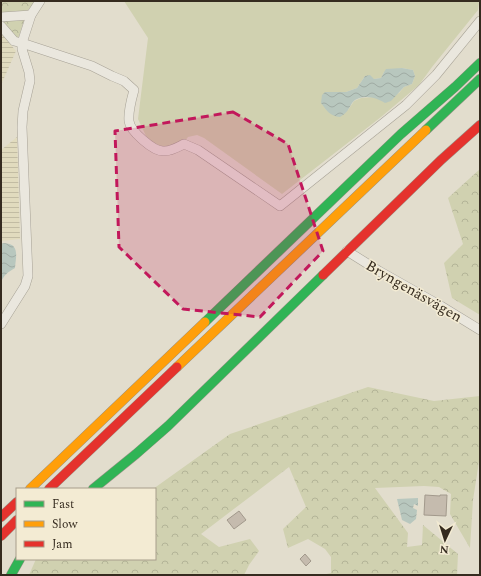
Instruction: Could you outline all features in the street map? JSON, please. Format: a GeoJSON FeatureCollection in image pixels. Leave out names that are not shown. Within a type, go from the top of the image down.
{"type":"FeatureCollection","features":[{"type":"Feature","properties":{"kind":"main road"},"geometry":{"type":"LineString","coordinates":[[455,87],[465,70],[480,54]]}},
{"type":"Feature","properties":{"kind":"main road"},"geometry":{"type":"LineString","coordinates":[[31,488],[401,134],[480,63]]}},
{"type":"Feature","properties":{"kind":"main road"},"geometry":{"type":"LineString","coordinates":[[50,488],[480,79]]}},
{"type":"Feature","properties":{"kind":"main road"},"geometry":{"type":"LineString","coordinates":[[94,488],[178,417],[264,331],[288,310],[441,160],[480,125]]}},
{"type":"Feature","properties":{"kind":"main road"},"geometry":{"type":"LineString","coordinates":[[1,517],[16,503]]}},
{"type":"Feature","properties":{"kind":"main road"},"geometry":{"type":"LineString","coordinates":[[1,536],[16,521]]}},
{"type":"Feature","properties":{"kind":"main road"},"geometry":{"type":"LineString","coordinates":[[11,575],[19,560]]}},
{"type":"Feature","properties":{"kind":"street"},"geometry":{"type":"LineString","coordinates":[[1,324],[25,286],[28,276],[22,128],[23,111],[30,81],[29,72],[22,49],[22,43],[31,16],[40,1]]}},
{"type":"Feature","properties":{"kind":"street"},"geometry":{"type":"LineString","coordinates":[[1,18],[31,16]]}},
{"type":"Feature","properties":{"kind":"street"},"geometry":{"type":"LineString","coordinates":[[1,26],[14,41],[92,66],[124,81],[134,90],[129,124],[141,139],[163,152],[184,144],[198,150],[280,206],[406,106],[436,75],[480,21]]}},
{"type":"Feature","properties":{"kind":"street","name":"Bryngenäsvägen"},"geometry":{"type":"LineString","coordinates":[[347,251],[480,330]]}},
{"type":"Feature","properties":{"kind":"highlighted area"},"geometry":{"type":"Polygon","coordinates":[[[233,112],[288,144],[323,251],[260,317],[183,309],[119,247],[115,131],[233,112]]]}},
{"type":"Feature","properties":{"kind":"shaded area"},"geometry":{"type":"Polygon","coordinates":[[[1,33],[16,51],[1,85],[1,33]]]}},
{"type":"Feature","properties":{"kind":"shaded area"},"geometry":{"type":"Polygon","coordinates":[[[17,137],[20,239],[1,241],[1,150],[17,137]]]}},
{"type":"Feature","properties":{"kind":"green space"},"geometry":{"type":"Polygon","coordinates":[[[1,1],[36,1],[27,11],[18,39],[1,29],[1,1]]]}},
{"type":"Feature","properties":{"kind":"green space"},"geometry":{"type":"Polygon","coordinates":[[[124,1],[478,1],[479,3],[478,10],[419,85],[381,117],[282,194],[204,138],[197,135],[188,137],[184,142],[160,147],[154,145],[146,136],[138,119],[148,38],[124,1]],[[402,68],[384,72],[381,78],[374,79],[365,76],[357,88],[346,92],[335,92],[348,110],[354,101],[361,98],[373,97],[379,99],[399,93],[404,87],[412,84],[415,76],[413,70],[402,68]]]}},
{"type":"Feature","properties":{"kind":"green space"},"geometry":{"type":"Polygon","coordinates":[[[480,169],[480,315],[452,298],[444,263],[463,244],[448,198],[480,169]]]}},
{"type":"Feature","properties":{"kind":"green space"},"geometry":{"type":"Polygon","coordinates":[[[368,387],[434,401],[480,396],[480,455],[473,500],[470,548],[450,514],[451,494],[439,487],[424,486],[375,488],[408,533],[407,547],[422,545],[423,525],[458,554],[457,575],[322,575],[331,573],[331,557],[325,549],[308,539],[288,548],[283,529],[306,507],[289,467],[201,534],[219,547],[250,539],[259,551],[244,575],[29,575],[36,560],[156,560],[156,488],[154,488],[230,434],[368,387]]]}},
{"type":"Feature","properties":{"kind":"water"},"geometry":{"type":"Polygon","coordinates":[[[402,68],[413,70],[415,76],[412,84],[404,87],[391,101],[385,103],[371,97],[359,98],[352,103],[347,111],[340,117],[331,114],[321,103],[322,95],[325,92],[346,92],[357,88],[365,76],[370,75],[374,79],[381,78],[386,69],[402,68]]]}},
{"type":"Feature","properties":{"kind":"water"},"geometry":{"type":"Polygon","coordinates":[[[4,243],[15,248],[16,259],[15,268],[3,277],[1,282],[1,244],[4,243]]]}},
{"type":"Feature","properties":{"kind":"water"},"geometry":{"type":"Polygon","coordinates":[[[418,498],[418,506],[414,504],[413,508],[417,510],[416,519],[410,524],[402,520],[397,499],[418,498]]]}},
{"type":"Feature","properties":{"kind":"building"},"geometry":{"type":"Polygon","coordinates":[[[425,495],[447,495],[446,516],[424,515],[425,495]]]}},
{"type":"Feature","properties":{"kind":"building"},"geometry":{"type":"Polygon","coordinates":[[[239,511],[246,520],[234,529],[227,520],[239,511]]]}},
{"type":"Feature","properties":{"kind":"building"},"geometry":{"type":"Polygon","coordinates":[[[305,554],[311,561],[306,566],[300,559],[305,554]]]}},
{"type":"Feature","properties":{"kind":"traffic: fast"},"geometry":{"type":"LineString","coordinates":[[205,322],[401,134],[480,63]]}},
{"type":"Feature","properties":{"kind":"traffic: fast"},"geometry":{"type":"LineString","coordinates":[[426,130],[480,79]]}},
{"type":"Feature","properties":{"kind":"traffic: fast"},"geometry":{"type":"LineString","coordinates":[[94,488],[168,426],[323,275]]}},
{"type":"Feature","properties":{"kind":"traffic: fast"},"geometry":{"type":"LineString","coordinates":[[11,575],[19,560]]}},
{"type":"Feature","properties":{"kind":"traffic: slow"},"geometry":{"type":"LineString","coordinates":[[177,367],[426,130]]}},
{"type":"Feature","properties":{"kind":"traffic: slow"},"geometry":{"type":"LineString","coordinates":[[31,488],[205,322]]}},
{"type":"Feature","properties":{"kind":"traffic: jam"},"geometry":{"type":"LineString","coordinates":[[323,275],[441,160],[480,125]]}},
{"type":"Feature","properties":{"kind":"traffic: jam"},"geometry":{"type":"LineString","coordinates":[[50,488],[177,367]]}},
{"type":"Feature","properties":{"kind":"traffic: jam"},"geometry":{"type":"LineString","coordinates":[[1,517],[16,503]]}},
{"type":"Feature","properties":{"kind":"traffic: jam"},"geometry":{"type":"LineString","coordinates":[[1,536],[16,521]]}}]}
